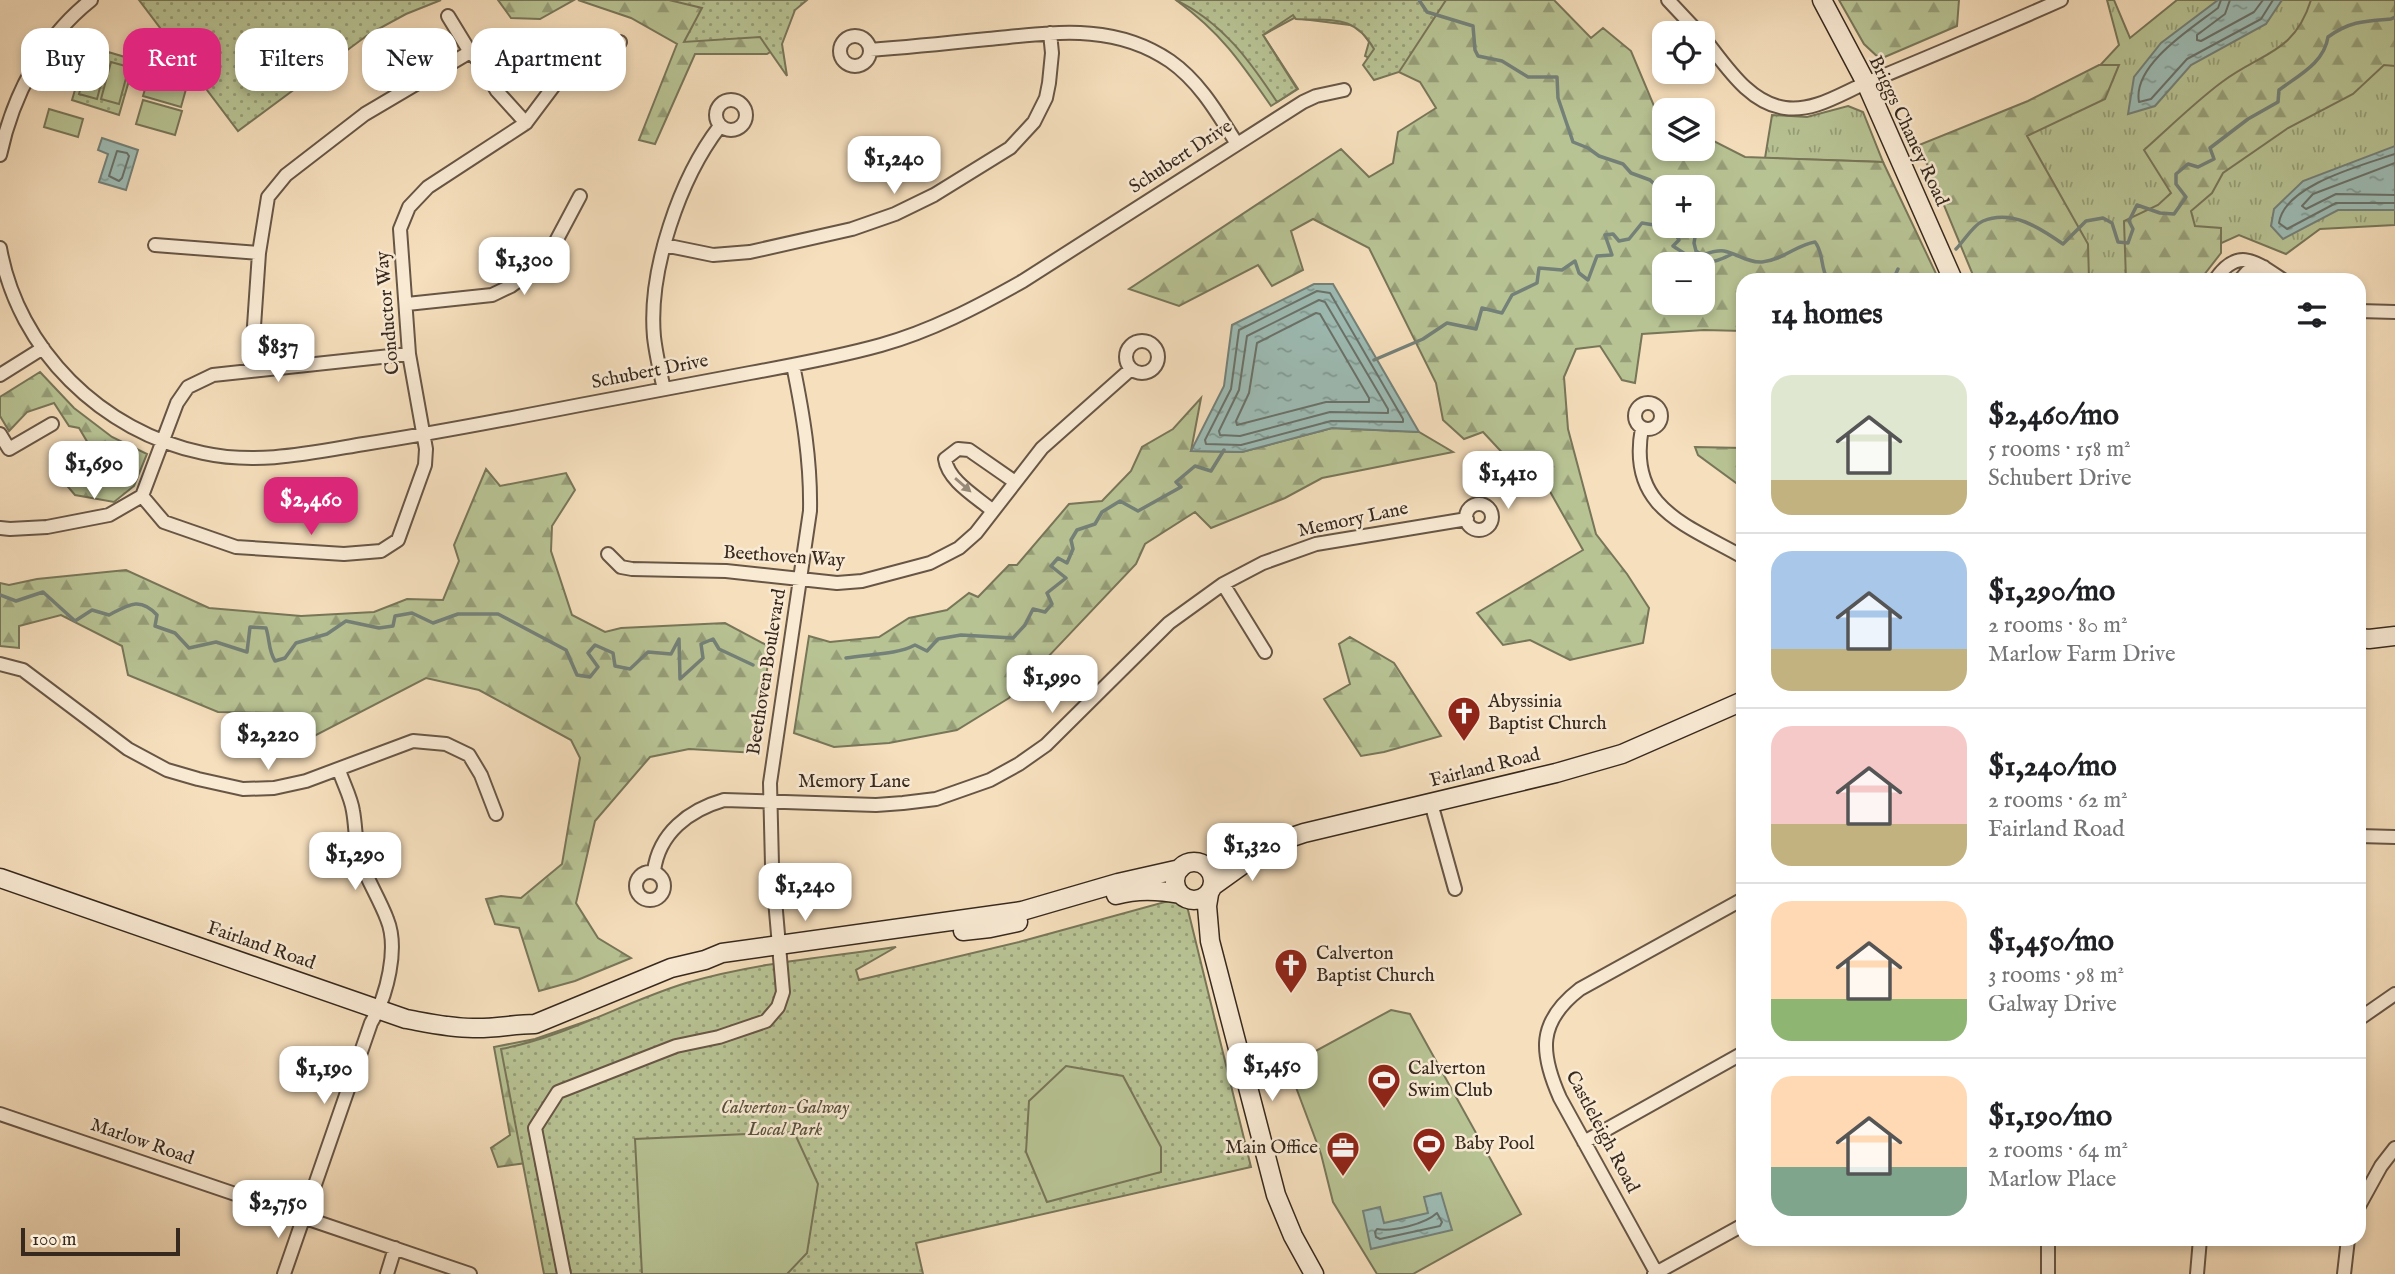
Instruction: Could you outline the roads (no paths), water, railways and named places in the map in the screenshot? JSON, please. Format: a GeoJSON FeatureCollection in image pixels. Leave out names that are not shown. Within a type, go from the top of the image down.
{"type":"FeatureCollection","features":[{"type":"Feature","properties":{"kind":"main road","name":"Briggs Chaney Road"},"geometry":{"type":"LineString","coordinates":[[1822,0],[1866,83],[1950,273]]}},
{"type":"Feature","properties":{"kind":"main road"},"geometry":{"type":"LineString","coordinates":[[2366,639],[2395,636]]}},
{"type":"Feature","properties":{"kind":"main road","name":"Fairland Road"},"geometry":{"type":"LineString","coordinates":[[1206,866],[1304,833],[1622,754],[1736,704]]}},
{"type":"Feature","properties":{"kind":"main road","name":"Fairland Road"},"geometry":{"type":"LineString","coordinates":[[1211,890],[1270,845]]}},
{"type":"Feature","properties":{"kind":"main road"},"geometry":{"type":"LineString","coordinates":[[1210,941],[1175,882],[1180,869],[1192,862],[1206,866],[1212,873],[1207,906],[1210,941],[1276,1195],[1293,1236],[1314,1274]]}},
{"type":"Feature","properties":{"kind":"main road","name":"Fairland Road"},"geometry":{"type":"LineString","coordinates":[[0,878],[406,1019],[439,1026],[477,1028],[513,1024],[532,1013],[675,956],[707,948],[722,953],[1022,911],[1118,883],[1180,869]]}},
{"type":"Feature","properties":{"kind":"main road","name":"Fairland Road"},"geometry":{"type":"LineString","coordinates":[[834,939],[849,943],[990,928],[1125,892],[1162,890],[1185,897]]}},
{"type":"Feature","properties":{"kind":"main road"},"geometry":{"type":"LineString","coordinates":[[1185,897],[1202,898],[1211,890]]}},
{"type":"Feature","properties":{"kind":"street"},"geometry":{"type":"LineString","coordinates":[[1668,0],[1688,21]]}},
{"type":"Feature","properties":{"kind":"street"},"geometry":{"type":"LineString","coordinates":[[1715,52],[1745,89],[1769,103],[1785,108],[1809,107],[2035,5],[2061,0]]}},
{"type":"Feature","properties":{"kind":"street"},"geometry":{"type":"LineString","coordinates":[[0,155],[3,125],[35,64],[82,3]]}},
{"type":"Feature","properties":{"kind":"street"},"geometry":{"type":"LineString","coordinates":[[448,16],[497,91],[526,122]]}},
{"type":"Feature","properties":{"kind":"street"},"geometry":{"type":"LineString","coordinates":[[870,50],[1050,33],[1084,32],[1112,36],[1145,47],[1170,61],[1204,93],[1237,144]]}},
{"type":"Feature","properties":{"kind":"street"},"geometry":{"type":"LineString","coordinates":[[664,245],[713,255],[750,252],[852,229],[895,214],[934,195],[1010,148],[1034,122],[1046,98],[1049,83],[1052,53],[1050,33]]}},
{"type":"Feature","properties":{"kind":"street"},"geometry":{"type":"LineString","coordinates":[[251,370],[259,253],[268,197],[286,175],[365,114],[470,52]]}},
{"type":"Feature","properties":{"kind":"street","name":"Schubert Drive"},"geometry":{"type":"LineString","coordinates":[[0,248],[14,297],[31,331],[67,380],[99,406],[126,425],[164,443],[204,454],[269,458],[422,435],[793,365],[881,345],[974,308],[1023,281],[1303,102],[1344,90]]}},
{"type":"Feature","properties":{"kind":"street","name":"Conductor Way"},"geometry":{"type":"LineString","coordinates":[[142,496],[164,522],[236,547],[344,554],[381,551],[398,540],[425,466],[426,449],[409,354],[400,229],[409,207],[428,187],[526,122],[550,91]]}},
{"type":"Feature","properties":{"kind":"street"},"geometry":{"type":"LineString","coordinates":[[664,389],[654,336],[655,295],[664,245],[691,173],[719,125]]}},
{"type":"Feature","properties":{"kind":"street"},"geometry":{"type":"LineString","coordinates":[[407,304],[492,295],[510,286],[546,260],[579,196]]}},
{"type":"Feature","properties":{"kind":"street"},"geometry":{"type":"LineString","coordinates":[[155,245],[259,253]]}},
{"type":"Feature","properties":{"kind":"street"},"geometry":{"type":"LineString","coordinates":[[2220,273],[2237,259],[2249,260],[2273,273]]}},
{"type":"Feature","properties":{"kind":"street"},"geometry":{"type":"LineString","coordinates":[[2246,273],[2264,267]]}},
{"type":"Feature","properties":{"kind":"street"},"geometry":{"type":"LineString","coordinates":[[2366,311],[2395,312]]}},
{"type":"Feature","properties":{"kind":"street"},"geometry":{"type":"LineString","coordinates":[[0,375],[43,348]]}},
{"type":"Feature","properties":{"kind":"street"},"geometry":{"type":"LineString","coordinates":[[0,528],[47,527],[109,515],[142,496],[177,403],[188,387],[213,374],[409,354]]}},
{"type":"Feature","properties":{"kind":"street","name":"Beethoven Boulevard"},"geometry":{"type":"LineString","coordinates":[[564,1274],[535,1128],[558,1092],[676,1046],[719,1037],[766,1021],[778,1007],[783,992],[772,865],[770,782],[810,511],[810,474],[805,426],[793,365]]}},
{"type":"Feature","properties":{"kind":"street","name":"Beethoven Way"},"geometry":{"type":"LineString","coordinates":[[608,554],[621,567],[632,569],[726,571],[837,583],[862,581],[929,563],[959,548],[976,533],[1042,448],[1131,369]]}},
{"type":"Feature","properties":{"kind":"street"},"geometry":{"type":"LineString","coordinates":[[0,434],[9,449],[52,424]]}},
{"type":"Feature","properties":{"kind":"street"},"geometry":{"type":"LineString","coordinates":[[1642,428],[1639,445],[1641,470],[1647,489],[1655,501],[1670,516],[1736,553]]}},
{"type":"Feature","properties":{"kind":"street"},"geometry":{"type":"LineString","coordinates":[[993,511],[953,476],[946,468],[945,459],[958,449],[969,450],[1015,482]]}},
{"type":"Feature","properties":{"kind":"street","name":"Memory Lane"},"geometry":{"type":"LineString","coordinates":[[654,871],[655,860],[663,842],[674,827],[706,805],[724,800],[876,805],[903,803],[936,799],[990,780],[1046,745],[1169,623],[1223,584],[1263,563],[1316,544],[1467,519]]}},
{"type":"Feature","properties":{"kind":"street"},"geometry":{"type":"LineString","coordinates":[[1223,584],[1265,652]]}},
{"type":"Feature","properties":{"kind":"street"},"geometry":{"type":"LineString","coordinates":[[0,664],[23,670],[128,749],[167,770],[243,789],[274,788],[306,781],[413,741],[446,744],[469,755],[481,775],[496,814]]}},
{"type":"Feature","properties":{"kind":"street"},"geometry":{"type":"LineString","coordinates":[[284,1274],[371,1023],[379,1009],[391,965],[393,944],[388,920],[369,884],[360,859],[355,841],[353,808],[338,770]]}},
{"type":"Feature","properties":{"kind":"street"},"geometry":{"type":"LineString","coordinates":[[1431,803],[1454,889]]}},
{"type":"Feature","properties":{"kind":"street"},"geometry":{"type":"LineString","coordinates":[[2366,836],[2395,837]]}},
{"type":"Feature","properties":{"kind":"street","name":"Castleleigh Road"},"geometry":{"type":"LineString","coordinates":[[1656,1274],[1548,1072],[1545,1041],[1553,1016],[1568,998],[1580,989],[1736,903]]}},
{"type":"Feature","properties":{"kind":"street"},"geometry":{"type":"LineString","coordinates":[[2366,1014],[2395,994]]}},
{"type":"Feature","properties":{"kind":"street"},"geometry":{"type":"LineString","coordinates":[[1584,1142],[1736,1057]]}},
{"type":"Feature","properties":{"kind":"street","name":"Marlow Road"},"geometry":{"type":"LineString","coordinates":[[0,1114],[470,1274]]}},
{"type":"Feature","properties":{"kind":"street"},"geometry":{"type":"LineString","coordinates":[[2366,1193],[2395,1148]]}},
{"type":"Feature","properties":{"kind":"street"},"geometry":{"type":"LineString","coordinates":[[1656,1274],[1736,1229]]}},
{"type":"Feature","properties":{"kind":"street"},"geometry":{"type":"LineString","coordinates":[[2048,1246],[2048,1274]]}},
{"type":"Feature","properties":{"kind":"street"},"geometry":{"type":"LineString","coordinates":[[2197,1274],[2199,1246]]}},
{"type":"Feature","properties":{"kind":"street"},"geometry":{"type":"LineString","coordinates":[[2344,1274],[2347,1246]]}},
{"type":"Feature","properties":{"kind":"street"},"geometry":{"type":"LineString","coordinates":[[387,1274],[395,1248]]}},
{"type":"Feature","properties":{"kind":"water"},"geometry":{"type":"Polygon","coordinates":[[[2218,0],[2282,0],[2266,24],[2191,65],[2155,106],[2128,114],[2134,77],[2161,43],[2218,0]]]}},
{"type":"Feature","properties":{"kind":"water"},"geometry":{"type":"Polygon","coordinates":[[[102,138],[138,150],[126,190],[99,182],[108,154],[98,150],[102,138]]]}},
{"type":"Feature","properties":{"kind":"water"},"geometry":{"type":"Polygon","coordinates":[[[2395,146],[2395,210],[2338,210],[2283,239],[2271,226],[2274,209],[2303,181],[2395,146]]]}},
{"type":"Feature","properties":{"kind":"water"},"geometry":{"type":"Polygon","coordinates":[[[1314,284],[1333,284],[1419,432],[1332,428],[1242,452],[1191,451],[1224,386],[1232,325],[1314,284]]]}},
{"type":"Feature","properties":{"kind":"water"},"geometry":{"type":"Polygon","coordinates":[[[1441,1193],[1452,1230],[1371,1249],[1363,1211],[1380,1207],[1384,1223],[1428,1213],[1424,1197],[1441,1193]]]}},
{"type":"Feature","properties":{"kind":"waterway"},"geometry":{"type":"LineString","coordinates":[[1419,0],[1427,12],[1473,26],[1478,56],[1502,61],[1528,77],[1557,77],[1558,98],[1573,142],[1599,156],[1623,164],[1631,173],[1652,182]]}},
{"type":"Feature","properties":{"kind":"waterway"},"geometry":{"type":"LineString","coordinates":[[1956,249],[1979,223],[2004,217],[2025,222],[2063,244],[2086,221],[2103,218],[2112,223],[2118,242],[2128,243],[2133,229],[2129,221],[2137,205],[2160,213],[2174,214],[2186,197],[2176,184],[2176,174],[2188,164],[2198,167],[2214,159],[2210,148],[2248,119],[2278,102],[2279,90],[2316,61],[2326,46],[2328,37],[2351,25],[2395,17]]}},
{"type":"Feature","properties":{"kind":"waterway"},"geometry":{"type":"LineString","coordinates":[[1374,360],[1423,339],[1447,323],[1476,329],[1482,308],[1502,313],[1512,295],[1537,283],[1539,268],[1562,270],[1575,261],[1579,273],[1588,280],[1597,256],[1612,255],[1605,235],[1613,234],[1619,241],[1629,239],[1642,223],[1672,228],[1679,240],[1673,246],[1695,260],[1708,262],[1732,254]]}},
{"type":"Feature","properties":{"kind":"waterway"},"geometry":{"type":"LineString","coordinates":[[1695,238],[1696,251],[1702,255],[1724,251],[1762,262],[1815,242],[1825,273]]}},
{"type":"Feature","properties":{"kind":"waterway"},"geometry":{"type":"LineString","coordinates":[[1896,273],[1898,269]]}},
{"type":"Feature","properties":{"kind":"waterway"},"geometry":{"type":"LineString","coordinates":[[846,658],[891,652],[915,645],[927,651],[938,639],[961,635],[1013,638],[1025,625],[1033,609],[1045,612],[1052,604],[1047,593],[1066,578],[1051,566],[1058,558],[1067,563],[1073,549],[1071,540],[1077,530],[1095,524],[1102,512],[1120,501],[1138,511],[1181,487],[1176,482],[1195,466],[1211,471],[1224,450]]}},
{"type":"Feature","properties":{"kind":"waterway"},"geometry":{"type":"LineString","coordinates":[[0,595],[16,601],[43,592],[75,621],[92,610],[109,615],[139,604],[157,615],[155,626],[175,633],[189,648],[216,642],[247,652],[250,627],[266,628],[275,661],[285,658],[296,643],[327,634],[346,621],[379,628],[393,626],[395,616],[412,613],[433,623],[458,614],[498,614],[566,650],[577,675],[590,677],[598,667],[588,653],[595,645],[613,653],[615,666],[630,669],[648,652],[671,654],[679,639],[680,679],[703,658],[701,644],[713,639],[719,649],[753,665]]}},
{"type":"Feature","properties":{"kind":"place","name":"Abyssinia Baptist Church"},"geometry":{"type":"Point","coordinates":[1464,743]}},
{"type":"Feature","properties":{"kind":"place","name":"Calverton Baptist Church"},"geometry":{"type":"Point","coordinates":[1291,995]}},
{"type":"Feature","properties":{"kind":"place","name":"Calverton Swim Club"},"geometry":{"type":"Point","coordinates":[1384,1110]}},
{"type":"Feature","properties":{"kind":"place","name":"Baby Pool"},"geometry":{"type":"Point","coordinates":[1429,1174]}},
{"type":"Feature","properties":{"kind":"place","name":"Main Office"},"geometry":{"type":"Point","coordinates":[1343,1178]}},
{"type":"Feature","properties":{"kind":"park label","name":"Calverton-Galway Local Park"},"geometry":{"type":"Point","coordinates":[785,1119]}}]}
